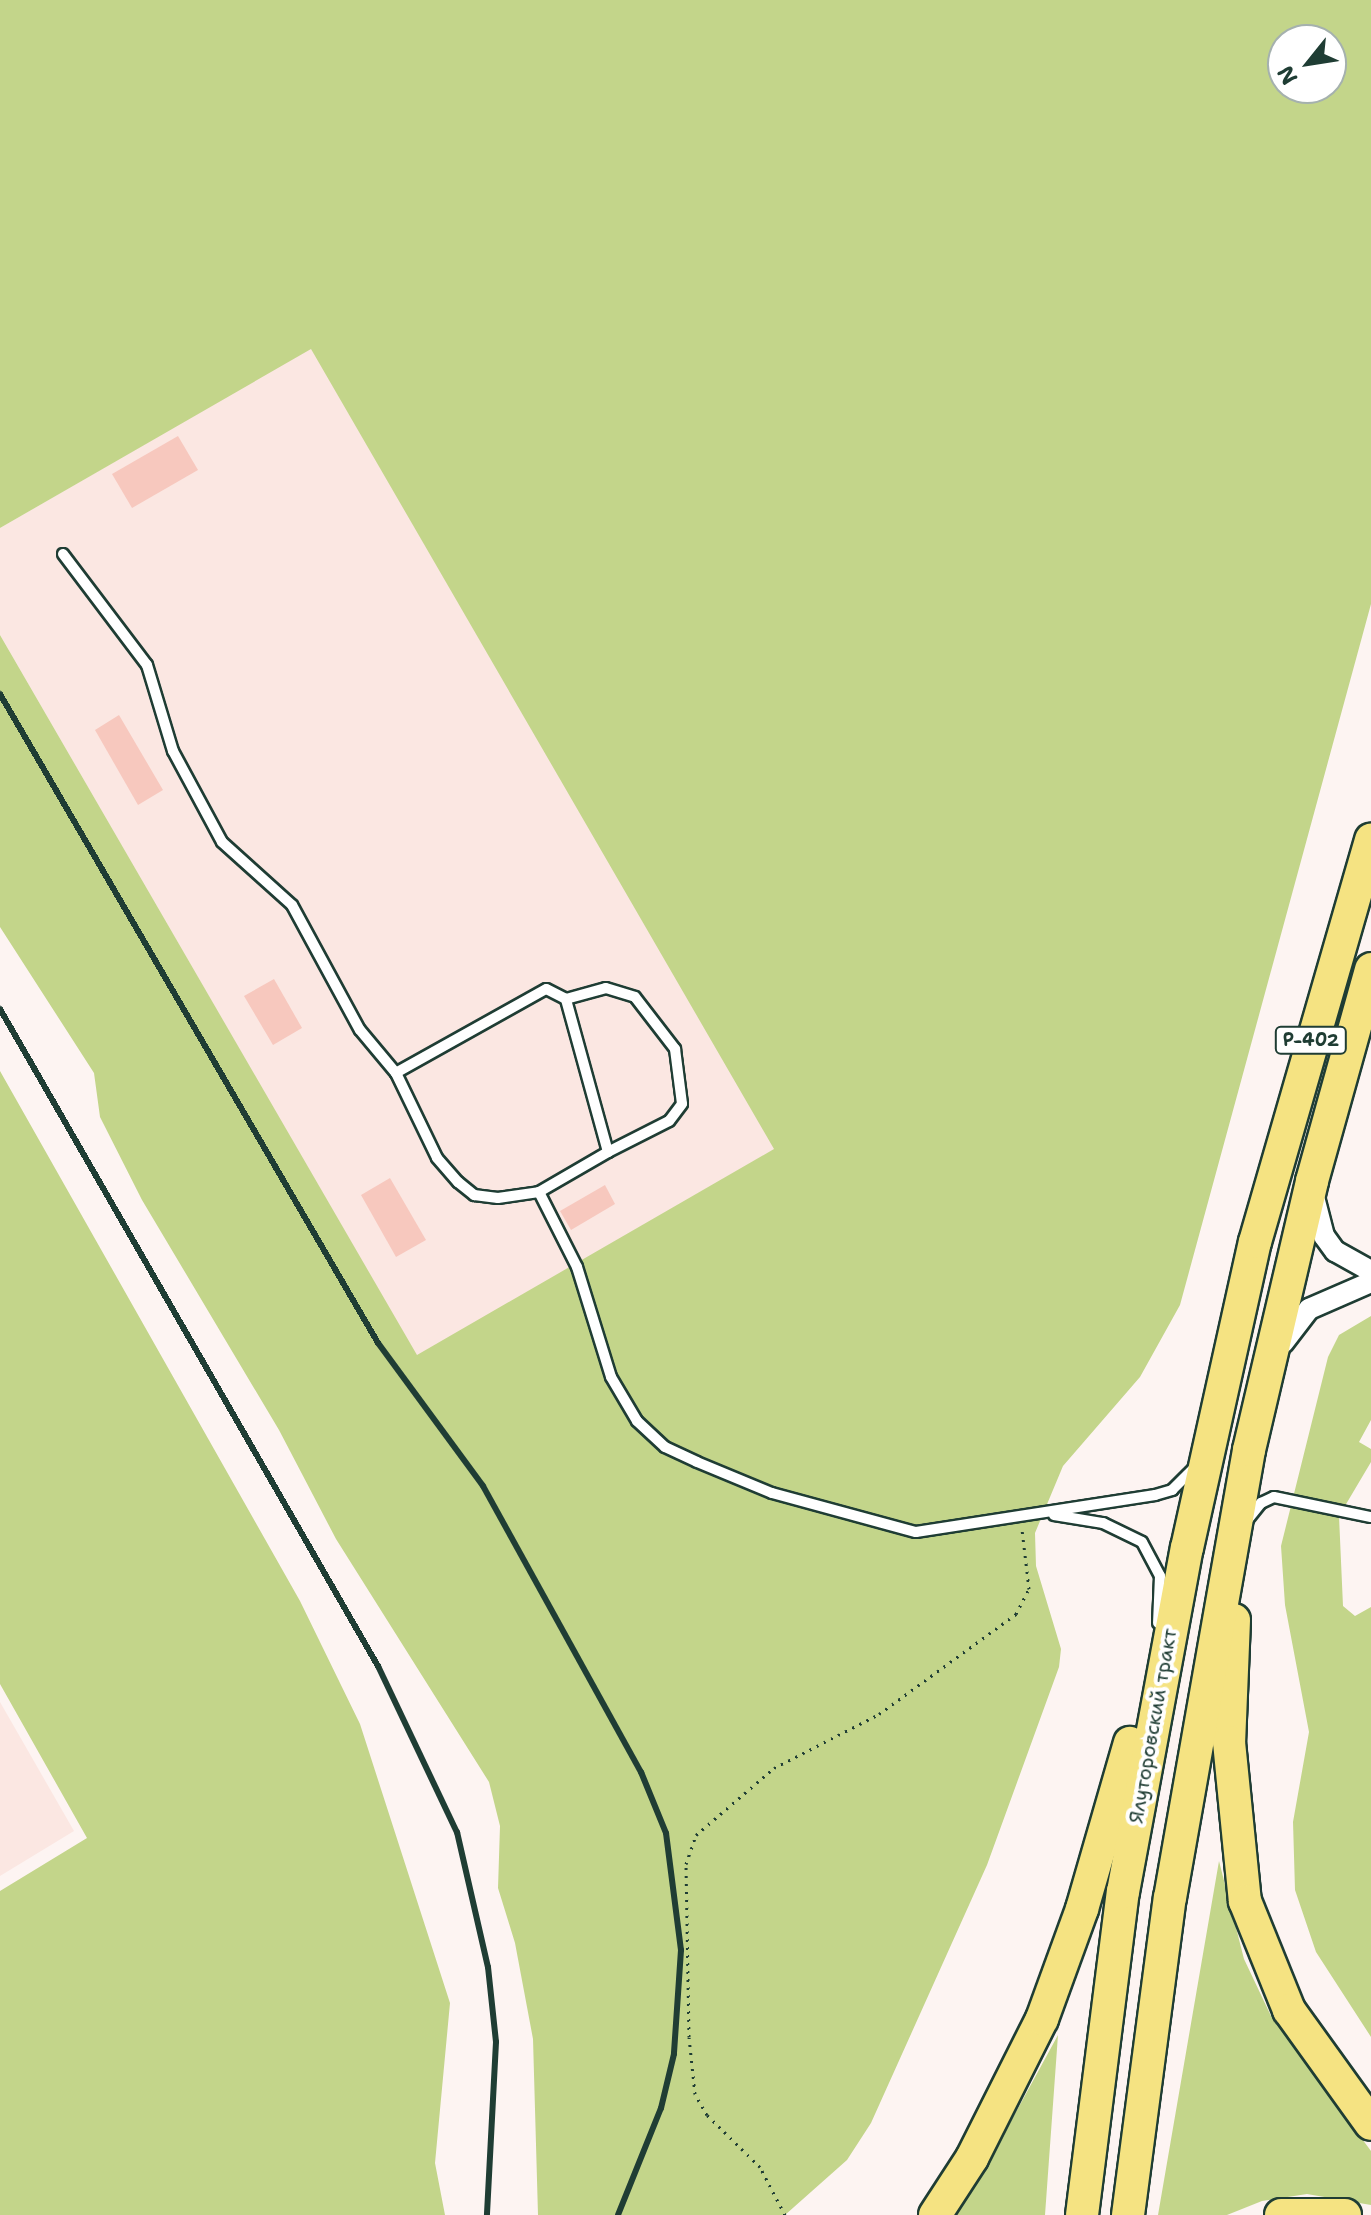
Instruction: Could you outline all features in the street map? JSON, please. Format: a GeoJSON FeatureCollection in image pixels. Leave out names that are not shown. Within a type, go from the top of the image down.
{"type":"FeatureCollection","features":[{"type":"Feature","properties":{"kind":"main road","name":"Р-402"},"geometry":{"type":"LineString","coordinates":[[1255,1242],[1371,839]]}},
{"type":"Feature","properties":{"kind":"main road","name":"Р-402"},"geometry":{"type":"LineString","coordinates":[[1263,1383],[1312,1181],[1371,969]]}},
{"type":"Feature","properties":{"kind":"main road","name":"Ялуторовский тракт"},"geometry":{"type":"LineString","coordinates":[[1082,2215],[1093,2101],[1144,1767],[1187,1548],[1255,1242]]}},
{"type":"Feature","properties":{"kind":"main road"},"geometry":{"type":"LineString","coordinates":[[1128,2215],[1170,1898],[1263,1383]]}},
{"type":"Feature","properties":{"kind":"main road"},"geometry":{"type":"LineString","coordinates":[[935,2215],[972,2158],[1042,2019],[1082,1909],[1187,1548]]}},
{"type":"Feature","properties":{"kind":"main road"},"geometry":{"type":"LineString","coordinates":[[1231,1552],[1235,1632],[1230,1772],[1245,1901],[1289,2010],[1371,2124]]}},
{"type":"Feature","properties":{"kind":"main road"},"geometry":{"type":"LineString","coordinates":[[1144,1767],[1156,1651]]}},
{"type":"Feature","properties":{"kind":"main road"},"geometry":{"type":"LineString","coordinates":[[1281,2215],[1345,2215]]}},
{"type":"Feature","properties":{"kind":"street"},"geometry":{"type":"LineString","coordinates":[[1312,1181],[1324,1236],[1335,1251],[1371,1271]]}},
{"type":"Feature","properties":{"kind":"street"},"geometry":{"type":"LineString","coordinates":[[1263,1383],[1295,1323],[1309,1309],[1371,1282]]}},
{"type":"Feature","properties":{"kind":"lane"},"geometry":{"type":"LineString","coordinates":[[63,554],[147,665],[173,751],[222,842],[292,905],[360,1030],[396,1073],[437,1158],[458,1182],[474,1195],[498,1198],[539,1192],[669,1121],[682,1104],[675,1049],[635,997],[606,988],[566,999],[546,989],[396,1073]]}},
{"type":"Feature","properties":{"kind":"lane"},"geometry":{"type":"LineString","coordinates":[[566,999],[608,1152]]}},
{"type":"Feature","properties":{"kind":"lane"},"geometry":{"type":"LineString","coordinates":[[539,1192],[577,1267],[611,1377],[637,1421],[665,1447],[772,1493],[893,1529],[933,1532],[1155,1495],[1185,1481],[1255,1242]]}},
{"type":"Feature","properties":{"kind":"lane"},"geometry":{"type":"LineString","coordinates":[[1231,1552],[1256,1507],[1274,1497],[1371,1517]]}},
{"type":"Feature","properties":{"kind":"lane"},"geometry":{"type":"LineString","coordinates":[[1044,1513],[1103,1523],[1142,1542],[1160,1576],[1156,1651]]}},
{"type":"Feature","properties":{"kind":"path"},"geometry":{"type":"LineString","coordinates":[[785,2215],[760,2167],[707,2115],[695,2094],[689,2037],[686,1864],[696,1835],[763,1777],[879,1714],[1016,1614],[1029,1589],[1021,1517]]}},
{"type":"Feature","properties":{"kind":"shaded area"},"geometry":{"type":"Polygon","coordinates":[[[311,348],[775,1149],[417,1356],[0,635],[0,528],[311,348]]]}},
{"type":"Feature","properties":{"kind":"shaded area"},"geometry":{"type":"Polygon","coordinates":[[[0,1702],[74,1831],[0,1876],[0,1702]]]}},
{"type":"Feature","properties":{"kind":"green space"},"geometry":{"type":"Polygon","coordinates":[[[0,0],[1371,0],[1371,604],[1180,1305],[1140,1377],[1063,1466],[1035,1533],[1036,1566],[1061,1649],[1059,1667],[987,1865],[871,2123],[847,2160],[785,2215],[538,2215],[533,2039],[515,1943],[498,1888],[500,1826],[489,1782],[336,1539],[279,1430],[142,1200],[100,1117],[94,1073],[0,927],[0,635],[417,1355],[774,1149],[311,349],[0,528],[0,0]]]}},
{"type":"Feature","properties":{"kind":"green space"},"geometry":{"type":"Polygon","coordinates":[[[0,1071],[300,1601],[360,1724],[450,2003],[435,2163],[445,2215],[0,2215],[0,1891],[87,1838],[0,1684],[0,1071]]]}},
{"type":"Feature","properties":{"kind":"green space"},"geometry":{"type":"Polygon","coordinates":[[[1371,1316],[1371,1420],[1359,1442],[1371,1449],[1371,1462],[1339,1516],[1343,1606],[1355,1616],[1371,1607],[1371,2037],[1316,1952],[1295,1890],[1293,1822],[1309,1732],[1285,1605],[1281,1546],[1328,1357],[1339,1335],[1371,1316]]]}},
{"type":"Feature","properties":{"kind":"green space"},"geometry":{"type":"Polygon","coordinates":[[[1219,1861],[1244,1959],[1271,2016],[1371,2151],[1371,2205],[1307,2194],[1262,2201],[1227,2215],[1158,2215],[1219,1861]]]}},
{"type":"Feature","properties":{"kind":"green space"},"geometry":{"type":"Polygon","coordinates":[[[1058,2035],[1045,2215],[953,2215],[1010,2123],[1058,2035]]]}},
{"type":"Feature","properties":{"kind":"building"},"geometry":{"type":"Polygon","coordinates":[[[178,436],[198,470],[132,508],[112,474],[178,436]]]}},
{"type":"Feature","properties":{"kind":"building"},"geometry":{"type":"Polygon","coordinates":[[[119,715],[163,790],[138,805],[95,730],[119,715]]]}},
{"type":"Feature","properties":{"kind":"building"},"geometry":{"type":"Polygon","coordinates":[[[274,979],[302,1028],[273,1045],[244,996],[274,979]]]}},
{"type":"Feature","properties":{"kind":"building"},"geometry":{"type":"Polygon","coordinates":[[[390,1178],[426,1240],[396,1257],[361,1195],[390,1178]]]}},
{"type":"Feature","properties":{"kind":"building"},"geometry":{"type":"Polygon","coordinates":[[[605,1185],[615,1204],[571,1230],[560,1211],[605,1185]]]}},
{"type":"Feature","properties":{"kind":"railway"},"geometry":{"type":"LineString","coordinates":[[0,694],[378,1343],[483,1486],[641,1772],[666,1833],[681,1950],[674,2054],[661,2108],[618,2215]]}},
{"type":"Feature","properties":{"kind":"railway"},"geometry":{"type":"LineString","coordinates":[[0,1009],[378,1666],[457,1832],[488,1967],[496,2042],[487,2215]]}}]}
